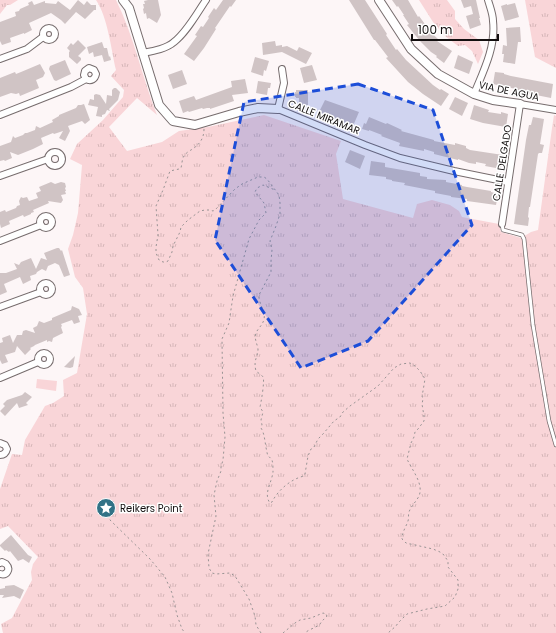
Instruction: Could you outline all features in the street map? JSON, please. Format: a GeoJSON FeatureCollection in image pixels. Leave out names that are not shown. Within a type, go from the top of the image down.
{"type":"FeatureCollection","features":[{"type":"Feature","properties":{"kind":"street","name":"CALLE MIRAMAR"},"geometry":{"type":"LineString","coordinates":[[123,0],[129,8],[159,105],[173,121],[195,125],[258,108],[278,109],[400,158],[508,182]]}},
{"type":"Feature","properties":{"kind":"street"},"geometry":{"type":"LineString","coordinates":[[142,53],[164,48],[174,43],[185,31],[206,0]]}},
{"type":"Feature","properties":{"kind":"street","name":"VIA DE AGUA"},"geometry":{"type":"LineString","coordinates":[[379,0],[411,49],[438,74],[474,94],[493,100],[556,110]]}},
{"type":"Feature","properties":{"kind":"street"},"geometry":{"type":"LineString","coordinates":[[474,94],[491,50],[494,21],[488,0]]}},
{"type":"Feature","properties":{"kind":"street"},"geometry":{"type":"LineString","coordinates":[[0,59],[26,49],[43,37]]}},
{"type":"Feature","properties":{"kind":"street"},"geometry":{"type":"LineString","coordinates":[[278,109],[284,83],[282,69]]}},
{"type":"Feature","properties":{"kind":"street"},"geometry":{"type":"LineString","coordinates":[[0,115],[71,87],[86,79]]}},
{"type":"Feature","properties":{"kind":"street","name":"CALLE DELGADO"},"geometry":{"type":"LineString","coordinates":[[502,224],[520,104]]}},
{"type":"Feature","properties":{"kind":"street"},"geometry":{"type":"LineString","coordinates":[[0,176],[48,159]]}},
{"type":"Feature","properties":{"kind":"street"},"geometry":{"type":"LineString","coordinates":[[0,242],[41,225]]}},
{"type":"Feature","properties":{"kind":"street"},"geometry":{"type":"LineString","coordinates":[[0,307],[41,292]]}},
{"type":"Feature","properties":{"kind":"street"},"geometry":{"type":"LineString","coordinates":[[0,378],[38,362]]}},
{"type":"Feature","properties":{"kind":"street"},"geometry":{"type":"LineString","coordinates":[[0,443],[5,444],[7,449],[4,455],[0,455]]}},
{"type":"Feature","properties":{"kind":"street"},"geometry":{"type":"LineString","coordinates":[[0,563],[6,564],[9,568],[6,574],[0,574]]}},
{"type":"Feature","properties":{"kind":"lane"},"geometry":{"type":"LineString","coordinates":[[502,224],[503,230],[522,235],[524,239],[533,325],[549,421],[556,445]]}},
{"type":"Feature","properties":{"kind":"path"},"geometry":{"type":"LineString","coordinates":[[205,123],[204,134],[200,143],[184,155],[181,168],[170,171],[156,206],[158,235],[156,253],[159,260],[163,262],[168,261],[181,228],[188,220],[200,211],[215,210],[235,189],[242,184],[258,177],[264,177],[276,190],[280,200],[280,214],[270,241],[272,250],[270,261],[271,272],[258,298],[264,319],[256,334],[258,348],[254,364],[256,371],[264,379],[260,406],[263,412],[261,428],[264,432],[267,454],[272,460],[273,465],[273,472],[268,490],[268,500],[271,503],[285,486],[294,481],[297,477],[304,476],[308,456],[318,439],[343,412],[378,386],[397,366],[405,363],[412,364],[419,369],[425,378],[422,396],[424,421],[415,432],[407,459],[419,482],[420,495],[408,514],[409,518],[402,539],[406,543],[433,549],[443,554],[448,561],[448,567],[458,580],[458,589],[455,597],[445,606],[407,614],[388,633]]}},
{"type":"Feature","properties":{"kind":"path"},"geometry":{"type":"LineString","coordinates":[[261,633],[256,626],[255,616],[249,599],[235,576],[230,573],[212,573],[209,568],[208,554],[216,516],[214,495],[221,471],[225,436],[223,413],[222,339],[229,323],[233,296],[249,239],[259,220],[266,213],[264,203],[256,192],[256,188],[263,185],[276,190]]}},
{"type":"Feature","properties":{"kind":"path"},"geometry":{"type":"LineString","coordinates":[[107,510],[110,520],[150,559],[165,577],[172,593],[177,615],[185,633]]}},
{"type":"Feature","properties":{"kind":"path"},"geometry":{"type":"LineString","coordinates":[[283,633],[300,620],[311,618],[323,613],[326,614],[327,616],[321,621],[320,624],[305,633]]}},
{"type":"Feature","properties":{"kind":"highlighted area"},"geometry":{"type":"Polygon","coordinates":[[[358,84],[433,110],[472,225],[368,341],[301,368],[215,240],[244,102],[358,84]]]}},
{"type":"Feature","properties":{"kind":"green space"},"geometry":{"type":"Polygon","coordinates":[[[0,0],[18,0],[10,5],[7,5],[0,14],[0,0]]]}},
{"type":"Feature","properties":{"kind":"green space"},"geometry":{"type":"Polygon","coordinates":[[[96,0],[116,0],[133,42],[157,115],[137,98],[109,127],[127,151],[162,142],[179,131],[208,127],[264,115],[341,141],[336,154],[343,199],[413,218],[417,204],[432,200],[450,205],[459,211],[462,217],[499,224],[501,232],[521,238],[538,230],[554,115],[556,116],[556,633],[3,633],[1,624],[12,618],[32,580],[31,572],[33,564],[38,557],[8,526],[0,529],[0,489],[12,454],[22,455],[25,440],[45,406],[64,396],[63,380],[77,373],[87,314],[83,288],[75,277],[68,249],[78,213],[82,165],[70,159],[77,144],[103,120],[123,97],[124,90],[111,76],[116,70],[109,34],[100,7],[96,0]]]}},
{"type":"Feature","properties":{"kind":"green space"},"geometry":{"type":"Polygon","coordinates":[[[419,0],[447,0],[455,11],[455,19],[464,29],[479,40],[483,52],[478,64],[472,51],[465,45],[458,46],[445,36],[433,22],[419,0]]]}},
{"type":"Feature","properties":{"kind":"green space"},"geometry":{"type":"Polygon","coordinates":[[[525,0],[556,0],[556,68],[535,57],[525,0]]]}},
{"type":"Feature","properties":{"kind":"green space"},"geometry":{"type":"Polygon","coordinates":[[[37,379],[57,381],[56,391],[36,388],[37,379]]]}},
{"type":"Feature","properties":{"kind":"building"},"geometry":{"type":"Polygon","coordinates":[[[78,0],[84,5],[87,1],[91,5],[96,5],[96,10],[94,10],[85,19],[76,12],[65,24],[51,13],[29,23],[32,30],[10,38],[11,42],[2,45],[0,41],[0,22],[16,16],[15,12],[29,5],[28,3],[32,1],[34,5],[45,1],[45,3],[56,4],[58,1],[70,10],[78,0]]]}},
{"type":"Feature","properties":{"kind":"building"},"geometry":{"type":"Polygon","coordinates":[[[158,0],[161,15],[157,23],[149,18],[147,19],[146,13],[144,14],[143,4],[145,4],[144,1],[158,0]]]}},
{"type":"Feature","properties":{"kind":"building"},"geometry":{"type":"Polygon","coordinates":[[[223,0],[236,0],[231,7],[230,6],[204,48],[194,61],[184,54],[197,36],[195,35],[201,26],[203,27],[209,18],[208,17],[214,8],[216,10],[223,0]]]}},
{"type":"Feature","properties":{"kind":"building"},"geometry":{"type":"Polygon","coordinates":[[[349,0],[365,0],[396,50],[397,49],[406,60],[433,85],[449,94],[441,106],[408,82],[386,58],[388,57],[374,40],[349,0]]]}},
{"type":"Feature","properties":{"kind":"building"},"geometry":{"type":"Polygon","coordinates":[[[392,0],[408,0],[418,17],[419,16],[427,27],[426,28],[438,39],[437,41],[452,51],[444,63],[420,41],[407,25],[409,24],[404,15],[392,0]]]}},
{"type":"Feature","properties":{"kind":"building"},"geometry":{"type":"Polygon","coordinates":[[[461,0],[476,0],[481,25],[470,29],[466,16],[473,14],[471,6],[464,8],[461,0]]]}},
{"type":"Feature","properties":{"kind":"building"},"geometry":{"type":"Polygon","coordinates":[[[515,3],[519,17],[505,21],[501,6],[515,3]]]}},
{"type":"Feature","properties":{"kind":"building"},"geometry":{"type":"Polygon","coordinates":[[[520,27],[521,42],[518,42],[515,64],[503,62],[503,45],[507,46],[506,28],[520,27]]]}},
{"type":"Feature","properties":{"kind":"building"},"geometry":{"type":"Polygon","coordinates":[[[78,40],[86,48],[78,56],[81,60],[77,64],[69,57],[70,51],[67,48],[71,43],[73,45],[78,40]]]}},
{"type":"Feature","properties":{"kind":"building"},"geometry":{"type":"Polygon","coordinates":[[[275,41],[276,46],[287,46],[297,51],[299,47],[312,53],[306,64],[282,52],[263,55],[262,43],[275,41]]]}},
{"type":"Feature","properties":{"kind":"building"},"geometry":{"type":"Polygon","coordinates":[[[102,42],[104,48],[107,48],[111,60],[104,62],[102,55],[94,57],[93,52],[89,54],[87,47],[102,42]]]}},
{"type":"Feature","properties":{"kind":"building"},"geometry":{"type":"Polygon","coordinates":[[[458,55],[473,62],[469,74],[454,68],[458,55]]]}},
{"type":"Feature","properties":{"kind":"building"},"geometry":{"type":"Polygon","coordinates":[[[255,57],[269,61],[266,71],[264,70],[263,76],[251,72],[255,57]]]}},
{"type":"Feature","properties":{"kind":"building"},"geometry":{"type":"Polygon","coordinates":[[[65,60],[71,74],[56,81],[54,80],[49,69],[50,66],[65,60]]]}},
{"type":"Feature","properties":{"kind":"building"},"geometry":{"type":"Polygon","coordinates":[[[40,64],[45,73],[43,77],[36,80],[39,88],[20,96],[19,93],[11,93],[0,97],[0,78],[15,72],[16,74],[40,64]]]}},
{"type":"Feature","properties":{"kind":"building"},"geometry":{"type":"Polygon","coordinates":[[[312,65],[317,80],[304,83],[300,68],[312,65]]]}},
{"type":"Feature","properties":{"kind":"building"},"geometry":{"type":"Polygon","coordinates":[[[182,70],[187,84],[173,89],[168,75],[182,70]]]}},
{"type":"Feature","properties":{"kind":"building"},"geometry":{"type":"Polygon","coordinates":[[[495,72],[553,84],[551,98],[521,92],[516,89],[493,84],[495,72]]]}},
{"type":"Feature","properties":{"kind":"building"},"geometry":{"type":"Polygon","coordinates":[[[245,79],[248,93],[232,95],[234,101],[210,109],[202,108],[183,113],[179,101],[194,96],[196,100],[232,87],[231,81],[245,79]]]}},
{"type":"Feature","properties":{"kind":"building"},"geometry":{"type":"Polygon","coordinates":[[[258,81],[271,83],[270,88],[268,88],[267,95],[256,93],[258,81]]]}},
{"type":"Feature","properties":{"kind":"building"},"geometry":{"type":"Polygon","coordinates":[[[114,88],[120,92],[118,100],[109,109],[110,111],[107,110],[102,117],[96,116],[98,107],[88,105],[90,99],[94,100],[94,95],[96,94],[100,95],[106,104],[107,95],[112,96],[112,90],[114,88]]]}},
{"type":"Feature","properties":{"kind":"building"},"geometry":{"type":"Polygon","coordinates":[[[296,90],[308,90],[308,105],[299,105],[299,98],[295,97],[296,90]]]}},
{"type":"Feature","properties":{"kind":"building"},"geometry":{"type":"Polygon","coordinates":[[[455,97],[468,103],[462,116],[449,109],[455,97]]]}},
{"type":"Feature","properties":{"kind":"building"},"geometry":{"type":"Polygon","coordinates":[[[325,100],[359,112],[353,126],[319,112],[325,100]]]}},
{"type":"Feature","properties":{"kind":"building"},"geometry":{"type":"Polygon","coordinates":[[[84,104],[90,120],[85,124],[82,121],[68,126],[70,131],[65,141],[59,138],[63,131],[53,133],[41,138],[43,144],[18,155],[10,152],[12,158],[5,161],[0,161],[0,146],[11,142],[13,136],[15,138],[35,130],[36,126],[40,128],[53,122],[52,120],[59,115],[76,108],[78,105],[84,104]]]}},
{"type":"Feature","properties":{"kind":"building"},"geometry":{"type":"Polygon","coordinates":[[[474,105],[489,110],[488,112],[501,114],[501,112],[508,114],[506,127],[470,119],[474,105]]]}},
{"type":"Feature","properties":{"kind":"building"},"geometry":{"type":"Polygon","coordinates":[[[369,117],[386,124],[387,123],[402,130],[401,131],[434,141],[455,145],[455,143],[466,146],[466,148],[470,150],[503,155],[501,168],[485,166],[486,164],[476,162],[476,164],[469,163],[434,154],[434,152],[424,149],[424,151],[399,146],[400,143],[369,130],[362,129],[364,123],[366,124],[369,117]]]}},
{"type":"Feature","properties":{"kind":"building"},"geometry":{"type":"Polygon","coordinates":[[[533,117],[544,119],[540,144],[544,145],[542,153],[538,154],[529,207],[528,226],[514,224],[526,140],[529,125],[531,125],[533,117]]]}},
{"type":"Feature","properties":{"kind":"building"},"geometry":{"type":"Polygon","coordinates":[[[350,150],[365,156],[360,169],[345,162],[350,150]]]}},
{"type":"Feature","properties":{"kind":"building"},"geometry":{"type":"Polygon","coordinates":[[[371,161],[385,163],[385,167],[420,173],[420,176],[427,177],[427,179],[446,180],[446,182],[462,186],[491,191],[498,194],[496,205],[467,201],[467,199],[451,197],[435,193],[435,191],[404,185],[405,183],[392,181],[386,179],[386,177],[369,175],[371,161]]]}},
{"type":"Feature","properties":{"kind":"building"},"geometry":{"type":"Polygon","coordinates":[[[51,182],[55,184],[61,182],[65,183],[66,194],[61,195],[63,200],[61,203],[48,201],[49,203],[33,210],[34,212],[31,214],[24,217],[23,215],[9,221],[10,224],[1,228],[0,212],[5,210],[6,212],[16,208],[20,205],[19,201],[21,197],[27,197],[29,201],[38,198],[36,193],[41,191],[39,187],[51,182]]]}},
{"type":"Feature","properties":{"kind":"building"},"geometry":{"type":"Polygon","coordinates":[[[57,248],[61,251],[62,250],[70,275],[64,277],[59,265],[55,263],[48,266],[46,271],[42,269],[36,274],[30,276],[31,280],[23,284],[20,277],[4,284],[7,292],[0,295],[0,273],[6,273],[17,269],[14,263],[19,265],[21,262],[31,258],[36,269],[41,258],[47,260],[44,253],[57,248]]]}},
{"type":"Feature","properties":{"kind":"building"},"geometry":{"type":"Polygon","coordinates":[[[72,306],[79,309],[82,315],[78,316],[80,322],[74,324],[72,320],[61,324],[63,333],[53,338],[52,342],[47,342],[47,340],[35,345],[30,348],[31,349],[25,355],[17,346],[15,352],[5,355],[8,362],[2,364],[0,360],[0,343],[3,342],[2,338],[10,335],[13,343],[17,335],[22,335],[23,331],[26,330],[35,333],[33,328],[37,326],[39,321],[44,323],[52,320],[52,318],[71,310],[72,306]]]}},
{"type":"Feature","properties":{"kind":"building"},"geometry":{"type":"Polygon","coordinates":[[[75,356],[73,367],[64,367],[75,356]]]}},
{"type":"Feature","properties":{"kind":"building"},"geometry":{"type":"Polygon","coordinates":[[[25,392],[32,397],[26,403],[28,405],[19,408],[17,403],[5,416],[0,411],[5,406],[3,404],[7,400],[22,395],[25,392]]]}},
{"type":"Feature","properties":{"kind":"building"},"geometry":{"type":"Polygon","coordinates":[[[11,535],[28,555],[32,557],[29,563],[23,559],[18,561],[10,551],[5,551],[0,546],[11,535]]]}},
{"type":"Feature","properties":{"kind":"building"},"geometry":{"type":"Polygon","coordinates":[[[14,585],[24,590],[20,599],[14,596],[2,598],[4,595],[0,595],[0,589],[5,588],[5,586],[14,585]]]}},
{"type":"Feature","properties":{"kind":"place","name":"Reikers Point"},"geometry":{"type":"Point","coordinates":[106,508]}}]}
